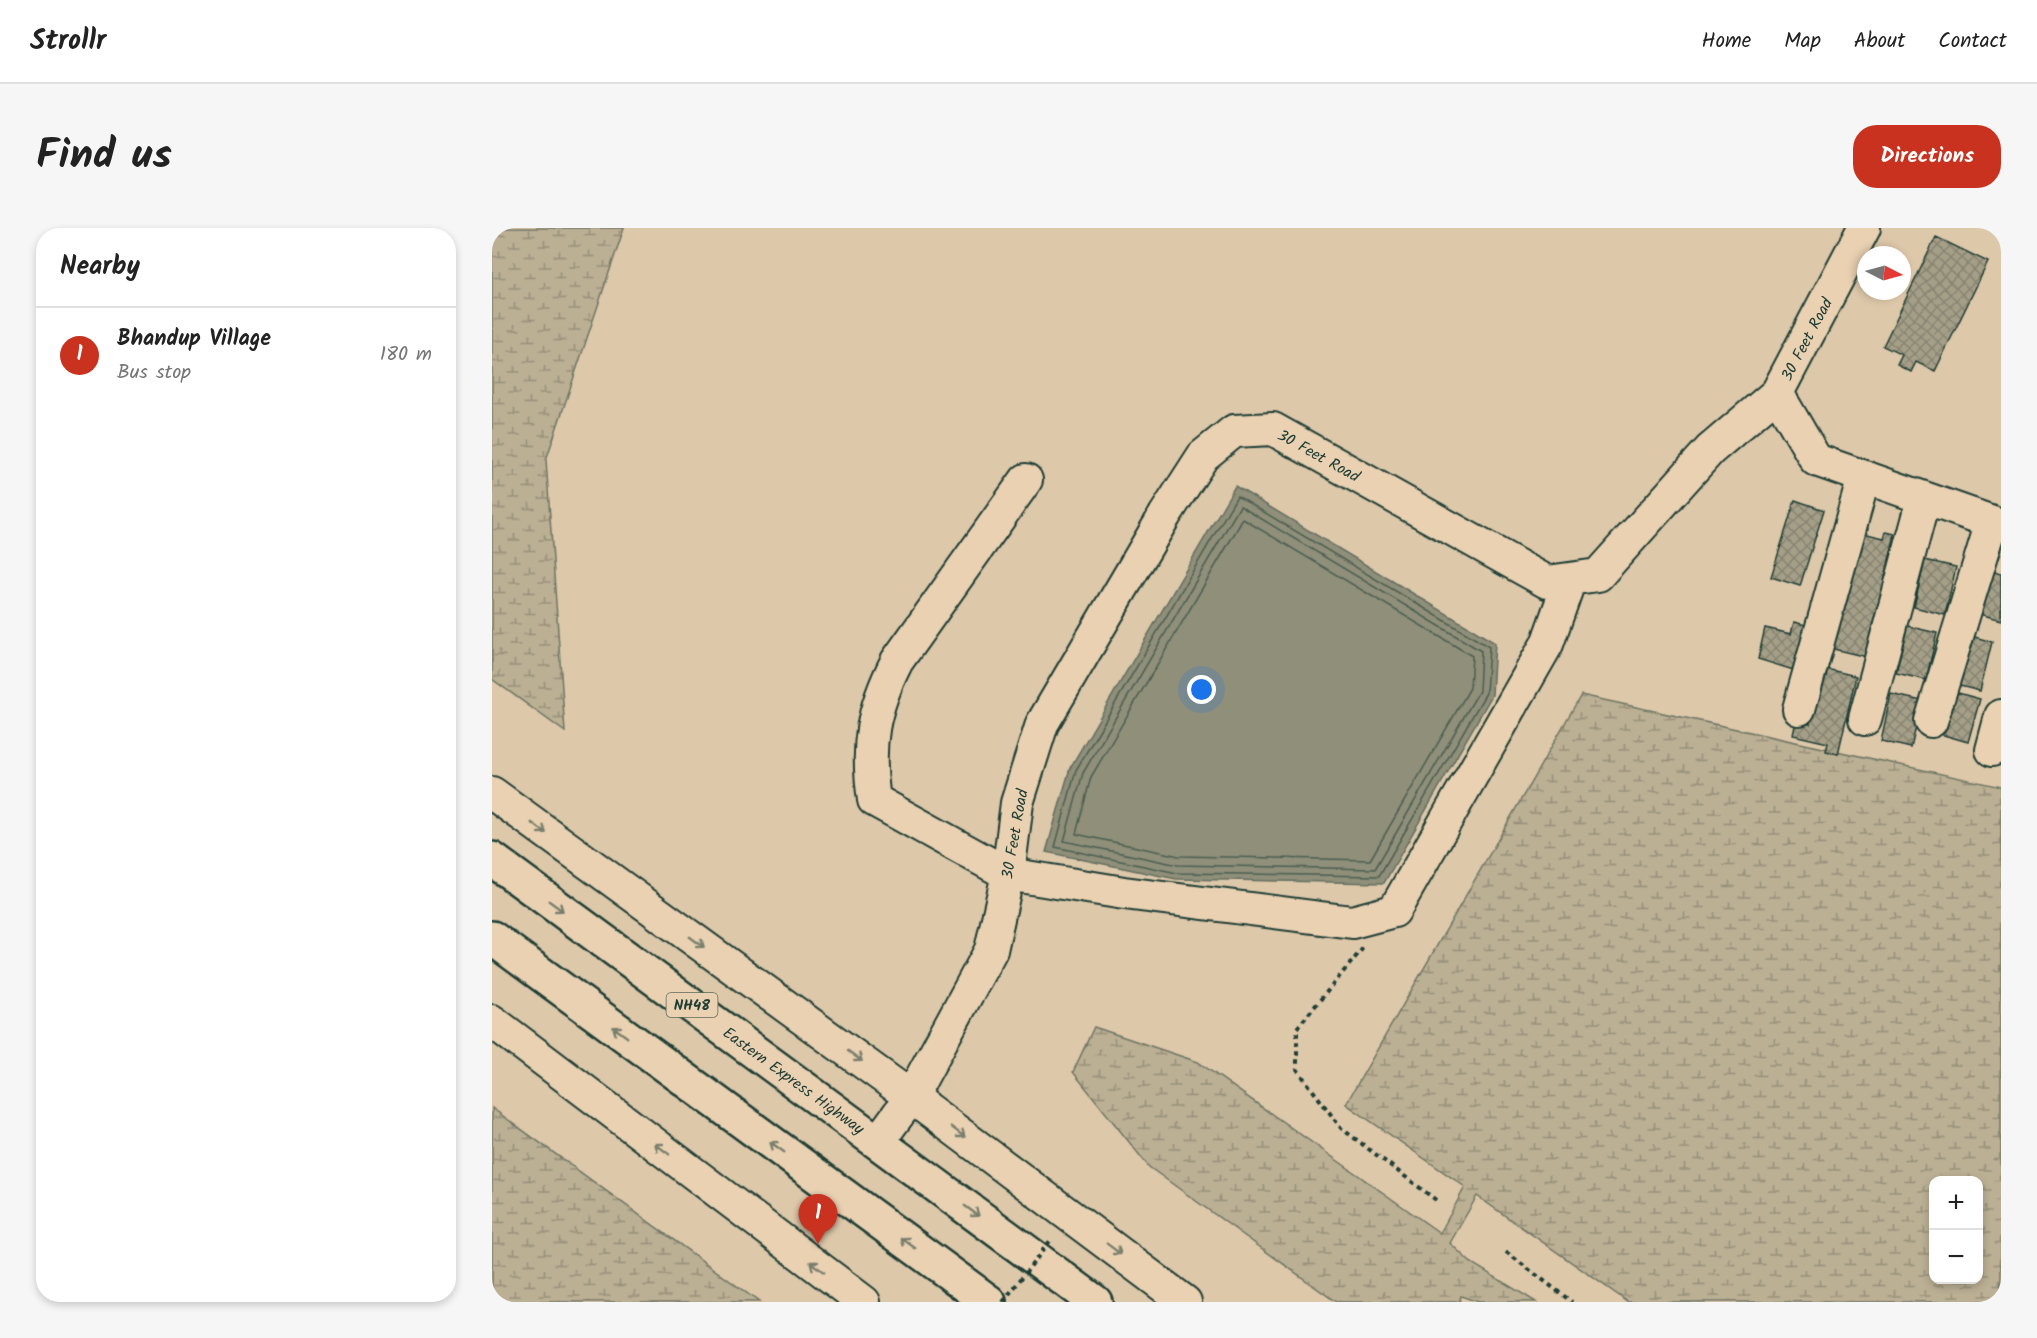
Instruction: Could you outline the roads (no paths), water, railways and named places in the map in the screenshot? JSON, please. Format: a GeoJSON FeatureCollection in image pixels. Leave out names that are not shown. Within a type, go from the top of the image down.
{"type":"FeatureCollection","features":[{"type":"Feature","properties":{"kind":"highway","name":"Eastern Express Highway"},"geometry":{"type":"LineString","coordinates":[[492,859],[1095,1302]]}},
{"type":"Feature","properties":{"kind":"highway"},"geometry":{"type":"LineString","coordinates":[[492,938],[989,1302]]}},
{"type":"Feature","properties":{"kind":"street","name":"30 Feet Road"},"geometry":{"type":"LineString","coordinates":[[878,1142],[911,1097],[991,950],[1008,874],[1017,803],[1042,724],[1165,515],[1203,456],[1234,432],[1274,429],[1547,582],[1598,574],[1710,450],[1777,393],[1864,228]]}},
{"type":"Feature","properties":{"kind":"street"},"geometry":{"type":"LineString","coordinates":[[1777,393],[1816,460],[1996,523],[1931,722]]}},
{"type":"Feature","properties":{"kind":"street"},"geometry":{"type":"LineString","coordinates":[[1798,709],[1864,477]]}},
{"type":"Feature","properties":{"kind":"street"},"geometry":{"type":"LineString","coordinates":[[1026,480],[897,661],[881,692],[872,724],[869,764],[874,800],[1008,874],[1124,893],[1352,922],[1394,911],[1547,644],[1570,579]]}},
{"type":"Feature","properties":{"kind":"street"},"geometry":{"type":"LineString","coordinates":[[1865,719],[1924,498]]}},
{"type":"Feature","properties":{"kind":"street"},"geometry":{"type":"LineString","coordinates":[[1992,750],[2001,716]]}},
{"type":"Feature","properties":{"kind":"street"},"geometry":{"type":"LineString","coordinates":[[492,794],[911,1097],[1185,1302]]}},
{"type":"Feature","properties":{"kind":"street"},"geometry":{"type":"LineString","coordinates":[[492,1021],[864,1302]]}},
{"type":"Feature","properties":{"kind":"water"},"geometry":{"type":"Polygon","coordinates":[[[1235,486],[1495,643],[1492,695],[1384,883],[1176,879],[1046,852],[1070,768],[1235,486]]]}},
{"type":"Feature","properties":{"kind":"place","name":"Bhandup Village"},"geometry":{"type":"Point","coordinates":[818,1244]}}]}
